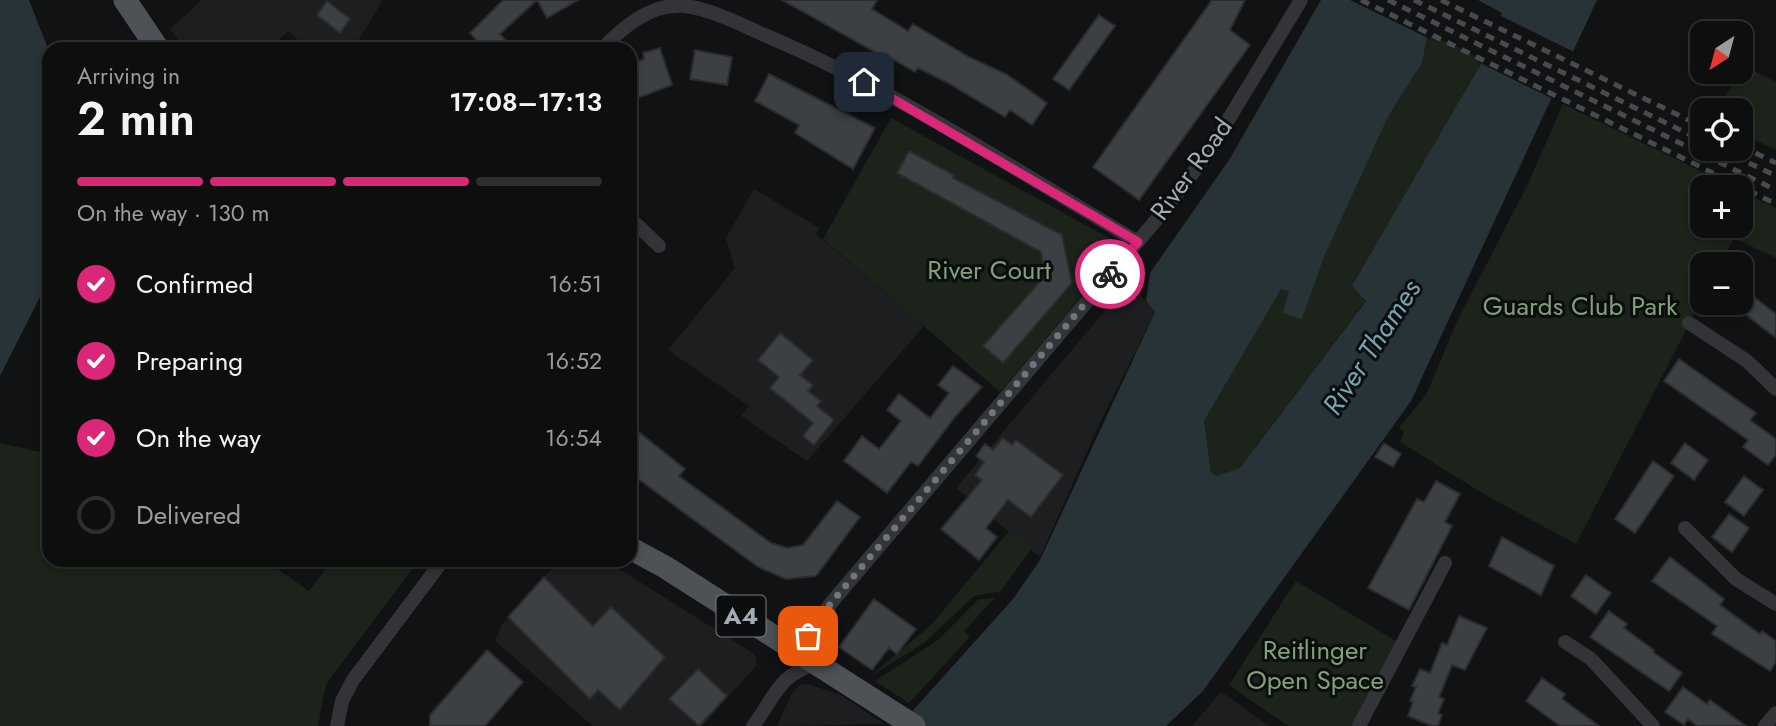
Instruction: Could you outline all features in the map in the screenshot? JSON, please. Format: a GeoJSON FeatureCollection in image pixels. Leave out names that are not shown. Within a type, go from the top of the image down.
{"type":"FeatureCollection","features":[{"type":"Feature","properties":{"kind":"main road"},"geometry":{"type":"LineString","coordinates":[[125,0],[153,42]]}},
{"type":"Feature","properties":{"kind":"main road","name":"A4"},"geometry":{"type":"LineString","coordinates":[[637,544],[665,567]]}},
{"type":"Feature","properties":{"kind":"main road","name":"A4"},"geometry":{"type":"LineString","coordinates":[[637,552],[914,726]]}},
{"type":"Feature","properties":{"kind":"street","name":"River Road"},"geometry":{"type":"LineString","coordinates":[[817,663],[840,593],[1138,242],[1208,153],[1301,0]]}},
{"type":"Feature","properties":{"kind":"street"},"geometry":{"type":"LineString","coordinates":[[609,42],[622,28],[650,11],[684,6],[738,23],[824,60],[1138,242]]}},
{"type":"Feature","properties":{"kind":"street"},"geometry":{"type":"LineString","coordinates":[[637,225],[659,246]]}},
{"type":"Feature","properties":{"kind":"street"},"geometry":{"type":"LineString","coordinates":[[1689,323],[1716,338],[1776,389]]}},
{"type":"Feature","properties":{"kind":"street"},"geometry":{"type":"LineString","coordinates":[[1685,528],[1735,579],[1776,604]]}},
{"type":"Feature","properties":{"kind":"street"},"geometry":{"type":"LineString","coordinates":[[1359,726],[1445,563]]}},
{"type":"Feature","properties":{"kind":"street"},"geometry":{"type":"LineString","coordinates":[[337,726],[342,701],[353,680],[438,567]]}},
{"type":"Feature","properties":{"kind":"street"},"geometry":{"type":"LineString","coordinates":[[1565,642],[1609,675],[1653,726]]}},
{"type":"Feature","properties":{"kind":"street"},"geometry":{"type":"LineString","coordinates":[[753,726],[768,701],[790,674],[817,663]]}},
{"type":"Feature","properties":{"kind":"street"},"geometry":{"type":"LineString","coordinates":[[1765,726],[1776,713]]}},
{"type":"Feature","properties":{"kind":"shaded area"},"geometry":{"type":"Polygon","coordinates":[[[202,0],[383,0],[357,42],[299,42],[289,31],[276,42],[180,42],[170,29],[202,0]]]}},
{"type":"Feature","properties":{"kind":"shaded area"},"geometry":{"type":"Polygon","coordinates":[[[754,189],[819,228],[816,234],[924,326],[807,461],[741,416],[749,406],[668,350],[735,268],[726,238],[754,189]]]}},
{"type":"Feature","properties":{"kind":"shaded area"},"geometry":{"type":"Polygon","coordinates":[[[1129,282],[1155,312],[1098,427],[1040,557],[956,488],[1129,282]]]}},
{"type":"Feature","properties":{"kind":"shaded area"},"geometry":{"type":"Polygon","coordinates":[[[554,567],[616,567],[753,653],[756,666],[702,726],[593,726],[495,641],[502,624],[554,567]]]}},
{"type":"Feature","properties":{"kind":"shaded area"},"geometry":{"type":"Polygon","coordinates":[[[807,684],[839,694],[884,724],[777,726],[792,693],[800,685],[807,684]]]}},
{"type":"Feature","properties":{"kind":"shaded area"},"geometry":{"type":"Polygon","coordinates":[[[1220,693],[1223,693],[1269,726],[1192,726],[1220,693]]]}},
{"type":"Feature","properties":{"kind":"green space"},"geometry":{"type":"Polygon","coordinates":[[[1428,33],[1483,60],[1465,90],[1366,300],[1240,468],[1216,476],[1211,472],[1204,421],[1281,288],[1289,291],[1302,318],[1324,257],[1388,117],[1422,63],[1428,33]]]}},
{"type":"Feature","properties":{"kind":"green space"},"geometry":{"type":"Polygon","coordinates":[[[1754,71],[1776,82],[1776,150],[1753,139],[1753,98],[1725,98],[1732,84],[1754,84],[1754,71]]]}},
{"type":"Feature","properties":{"kind":"green space","name":"Guards Club Park"},"geometry":{"type":"Polygon","coordinates":[[[1563,104],[1708,175],[1690,175],[1690,238],[1734,238],[1726,252],[1690,252],[1690,315],[1694,315],[1576,544],[1487,496],[1400,442],[1404,432],[1399,428],[1426,395],[1458,319],[1527,186],[1563,104]]]}},
{"type":"Feature","properties":{"kind":"green space","name":"River Court"},"geometry":{"type":"Polygon","coordinates":[[[891,118],[1109,238],[1116,246],[1114,258],[1000,392],[823,239],[891,118]]]}},
{"type":"Feature","properties":{"kind":"green space","name":"Guards Club Park"},"geometry":{"type":"Polygon","coordinates":[[[1753,197],[1776,208],[1776,258],[1734,238],[1753,238],[1753,197]]]}},
{"type":"Feature","properties":{"kind":"green space"},"geometry":{"type":"Polygon","coordinates":[[[0,443],[42,452],[42,567],[275,567],[309,591],[327,567],[414,567],[326,684],[318,726],[0,726],[0,443]]]}},
{"type":"Feature","properties":{"kind":"green space"},"geometry":{"type":"Polygon","coordinates":[[[1009,531],[1032,548],[1001,591],[974,596],[923,644],[869,677],[932,624],[1009,531]]]}},
{"type":"Feature","properties":{"kind":"green space","name":"Reitlinger Open Space"},"geometry":{"type":"Polygon","coordinates":[[[1296,581],[1396,641],[1354,726],[1288,726],[1229,685],[1296,581]]]}},
{"type":"Feature","properties":{"kind":"green space"},"geometry":{"type":"Polygon","coordinates":[[[995,598],[964,631],[970,637],[909,703],[875,681],[938,640],[979,599],[995,598]]]}},
{"type":"Feature","properties":{"kind":"water"},"geometry":{"type":"Polygon","coordinates":[[[0,0],[29,0],[45,42],[42,42],[42,293],[0,376],[0,0]]]}},
{"type":"Feature","properties":{"kind":"water","name":"River Thames"},"geometry":{"type":"Polygon","coordinates":[[[1321,0],[1445,0],[1428,33],[1422,63],[1388,117],[1324,257],[1302,319],[1283,313],[1289,291],[1281,289],[1204,421],[1211,472],[1216,476],[1240,468],[1366,301],[1352,286],[1483,60],[1502,13],[1478,0],[1597,0],[1411,401],[1203,691],[1166,726],[899,726],[1013,599],[1040,560],[1155,312],[1146,301],[1150,273],[1229,160],[1321,0]]]}},
{"type":"Feature","properties":{"kind":"pier"},"geometry":{"type":"Polygon","coordinates":[[[1350,0],[1449,0],[1430,39],[1350,0]]]}},
{"type":"Feature","properties":{"kind":"pier"},"geometry":{"type":"Polygon","coordinates":[[[1497,14],[1576,53],[1555,100],[1478,62],[1497,14]]]}},
{"type":"Feature","properties":{"kind":"building"},"geometry":{"type":"Polygon","coordinates":[[[503,0],[537,0],[500,34],[507,42],[478,42],[470,33],[503,0]]]}},
{"type":"Feature","properties":{"kind":"building"},"geometry":{"type":"Polygon","coordinates":[[[537,0],[578,0],[547,18],[537,0]]]}},
{"type":"Feature","properties":{"kind":"building"},"geometry":{"type":"Polygon","coordinates":[[[782,0],[877,0],[872,9],[908,31],[913,24],[969,57],[1006,74],[1047,103],[1032,125],[1010,110],[1005,117],[948,83],[918,68],[915,72],[885,55],[884,57],[782,0]]]}},
{"type":"Feature","properties":{"kind":"building"},"geometry":{"type":"Polygon","coordinates":[[[1212,0],[1245,0],[1230,30],[1250,45],[1139,200],[1093,167],[1212,0]]]}},
{"type":"Feature","properties":{"kind":"building"},"geometry":{"type":"Polygon","coordinates":[[[327,1],[350,19],[340,33],[317,15],[327,1]]]}},
{"type":"Feature","properties":{"kind":"building"},"geometry":{"type":"Polygon","coordinates":[[[1099,15],[1115,26],[1069,90],[1053,79],[1099,15]]]}},
{"type":"Feature","properties":{"kind":"building"},"geometry":{"type":"Polygon","coordinates":[[[660,48],[672,85],[637,98],[637,62],[644,59],[643,53],[660,48]]]}},
{"type":"Feature","properties":{"kind":"building"},"geometry":{"type":"Polygon","coordinates":[[[695,50],[732,57],[727,85],[690,79],[695,50]]]}},
{"type":"Feature","properties":{"kind":"building"},"geometry":{"type":"Polygon","coordinates":[[[769,74],[875,128],[853,169],[795,133],[799,125],[755,101],[769,74]]]}},
{"type":"Feature","properties":{"kind":"building"},"geometry":{"type":"Polygon","coordinates":[[[909,151],[954,175],[953,178],[1062,235],[1072,283],[1003,363],[983,346],[1045,276],[1041,252],[897,173],[909,151]]]}},
{"type":"Feature","properties":{"kind":"building"},"geometry":{"type":"Polygon","coordinates":[[[1753,296],[1776,314],[1776,338],[1746,315],[1753,315],[1753,296]]]}},
{"type":"Feature","properties":{"kind":"building"},"geometry":{"type":"Polygon","coordinates":[[[780,333],[813,360],[800,375],[813,385],[808,391],[821,401],[817,406],[834,420],[814,445],[803,436],[813,423],[770,388],[779,377],[758,360],[780,333]]]}},
{"type":"Feature","properties":{"kind":"building"},"geometry":{"type":"Polygon","coordinates":[[[1679,359],[1756,413],[1750,420],[1776,439],[1776,455],[1768,465],[1743,447],[1748,440],[1664,381],[1679,359]]]}},
{"type":"Feature","properties":{"kind":"building"},"geometry":{"type":"Polygon","coordinates":[[[953,366],[982,387],[918,466],[911,462],[887,493],[844,461],[862,436],[879,449],[901,421],[887,410],[899,394],[930,418],[949,393],[938,385],[953,366]]]}},
{"type":"Feature","properties":{"kind":"building"},"geometry":{"type":"Polygon","coordinates":[[[637,431],[685,469],[679,476],[771,543],[787,548],[803,545],[837,501],[860,517],[816,576],[786,579],[758,567],[637,478],[637,431]]]}},
{"type":"Feature","properties":{"kind":"building"},"geometry":{"type":"Polygon","coordinates":[[[1003,438],[1012,445],[1016,440],[1063,475],[1031,517],[1008,500],[986,528],[997,537],[979,560],[941,529],[982,480],[975,475],[984,462],[976,456],[985,444],[993,450],[1003,438]]]}},
{"type":"Feature","properties":{"kind":"building"},"geometry":{"type":"Polygon","coordinates":[[[1384,443],[1401,454],[1393,467],[1375,457],[1384,443]]]}},
{"type":"Feature","properties":{"kind":"building"},"geometry":{"type":"Polygon","coordinates":[[[1685,443],[1708,460],[1694,480],[1671,463],[1685,443]]]}},
{"type":"Feature","properties":{"kind":"building"},"geometry":{"type":"Polygon","coordinates":[[[1653,461],[1674,476],[1635,533],[1615,519],[1653,461]]]}},
{"type":"Feature","properties":{"kind":"building"},"geometry":{"type":"Polygon","coordinates":[[[1744,476],[1763,490],[1744,516],[1725,502],[1744,476]]]}},
{"type":"Feature","properties":{"kind":"building"},"geometry":{"type":"Polygon","coordinates":[[[1436,481],[1460,494],[1445,522],[1452,526],[1409,610],[1368,588],[1417,499],[1424,502],[1436,481]]]}},
{"type":"Feature","properties":{"kind":"building"},"geometry":{"type":"Polygon","coordinates":[[[1729,514],[1749,528],[1732,552],[1712,537],[1729,514]]]}},
{"type":"Feature","properties":{"kind":"building"},"geometry":{"type":"Polygon","coordinates":[[[1502,537],[1554,566],[1541,595],[1489,566],[1502,537]]]}},
{"type":"Feature","properties":{"kind":"building"},"geometry":{"type":"Polygon","coordinates":[[[1670,557],[1724,599],[1720,605],[1760,634],[1762,631],[1776,641],[1776,662],[1770,671],[1712,634],[1717,626],[1652,581],[1670,557]]]}},
{"type":"Feature","properties":{"kind":"building"},"geometry":{"type":"Polygon","coordinates":[[[1586,575],[1611,593],[1596,614],[1571,596],[1586,575]]]}},
{"type":"Feature","properties":{"kind":"building"},"geometry":{"type":"Polygon","coordinates":[[[544,577],[593,626],[611,607],[665,657],[620,710],[598,690],[590,699],[508,617],[544,577]]]}},
{"type":"Feature","properties":{"kind":"building"},"geometry":{"type":"Polygon","coordinates":[[[874,599],[916,629],[897,654],[889,648],[872,670],[839,647],[874,599]]]}},
{"type":"Feature","properties":{"kind":"building"},"geometry":{"type":"Polygon","coordinates":[[[1609,611],[1627,624],[1624,628],[1682,673],[1669,691],[1590,637],[1609,611]]]}},
{"type":"Feature","properties":{"kind":"building"},"geometry":{"type":"Polygon","coordinates":[[[1459,616],[1487,628],[1465,670],[1452,665],[1439,697],[1444,699],[1438,713],[1442,715],[1438,726],[1432,726],[1408,716],[1416,687],[1412,686],[1420,669],[1430,673],[1442,643],[1447,645],[1459,616]]]}},
{"type":"Feature","properties":{"kind":"building"},"geometry":{"type":"Polygon","coordinates":[[[487,650],[523,682],[485,726],[430,726],[430,715],[487,650]]]}},
{"type":"Feature","properties":{"kind":"building"},"geometry":{"type":"Polygon","coordinates":[[[698,669],[727,696],[699,726],[669,699],[698,669]]]}},
{"type":"Feature","properties":{"kind":"building"},"geometry":{"type":"Polygon","coordinates":[[[1542,678],[1565,694],[1562,699],[1599,726],[1560,726],[1526,701],[1542,678]]]}},
{"type":"Feature","properties":{"kind":"building"},"geometry":{"type":"Polygon","coordinates":[[[1683,687],[1707,704],[1710,700],[1746,726],[1697,726],[1688,719],[1684,725],[1665,712],[1683,687]]]}},
{"type":"Feature","properties":{"kind":"railway"},"geometry":{"type":"LineString","coordinates":[[1361,0],[1776,204]]}},
{"type":"Feature","properties":{"kind":"railway"},"geometry":{"type":"LineString","coordinates":[[1388,0],[1776,190]]}},
{"type":"Feature","properties":{"kind":"railway"},"geometry":{"type":"LineString","coordinates":[[1414,0],[1690,135]]}},
{"type":"Feature","properties":{"kind":"railway"},"geometry":{"type":"LineString","coordinates":[[1441,0],[1690,121]]}},
{"type":"Feature","properties":{"kind":"railway"},"geometry":{"type":"LineString","coordinates":[[1753,152],[1776,163]]}},
{"type":"Feature","properties":{"kind":"railway"},"geometry":{"type":"LineString","coordinates":[[1745,161],[1776,176]]}},
{"type":"Feature","properties":{"kind":"way so far"},"geometry":{"type":"LineString","coordinates":[[808,636],[831,603],[1110,274]]}},
{"type":"Feature","properties":{"kind":"route"},"geometry":{"type":"LineString","coordinates":[[864,82],[1138,242],[1110,274]]}}]}
